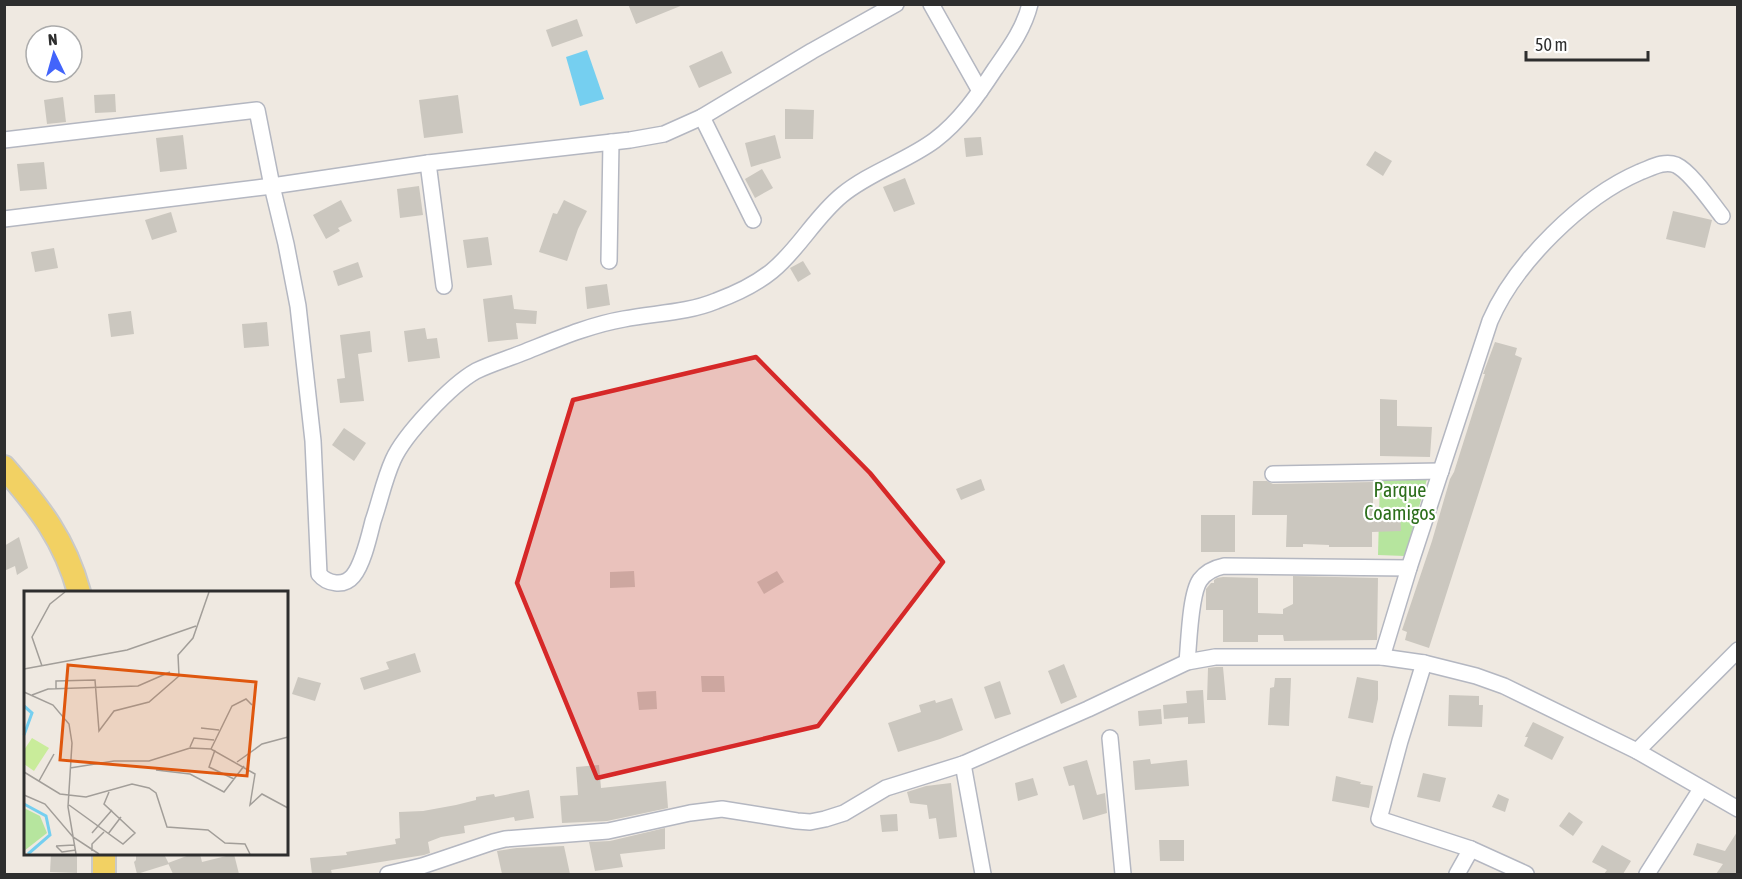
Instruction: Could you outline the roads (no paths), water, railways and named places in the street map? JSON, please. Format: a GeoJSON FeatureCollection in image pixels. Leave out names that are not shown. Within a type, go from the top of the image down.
{"type":"FeatureCollection","features":[{"type":"Feature","properties":{"kind":"main road"},"geometry":{"type":"LineString","coordinates":[[4,467],[35,503],[59,539],[79,591]]}},
{"type":"Feature","properties":{"kind":"main road"},"geometry":{"type":"LineString","coordinates":[[104,855],[104,874]]}},
{"type":"Feature","properties":{"kind":"street"},"geometry":{"type":"LineString","coordinates":[[4,219],[272,186],[428,162],[664,134],[702,117],[896,4]]}},
{"type":"Feature","properties":{"kind":"street"},"geometry":{"type":"LineString","coordinates":[[931,4],[980,91]]}},
{"type":"Feature","properties":{"kind":"street"},"geometry":{"type":"LineString","coordinates":[[4,140],[257,110],[298,306],[313,441],[319,574],[322,578],[335,584],[349,580],[355,573],[365,549],[390,467],[400,446],[443,396],[477,371],[573,333],[622,319],[696,308],[713,303],[772,271],[825,211],[855,185],[934,141],[957,121],[1017,37],[1030,4]]}},
{"type":"Feature","properties":{"kind":"street"},"geometry":{"type":"LineString","coordinates":[[702,117],[753,220]]}},
{"type":"Feature","properties":{"kind":"street"},"geometry":{"type":"LineString","coordinates":[[609,261],[611,142]]}},
{"type":"Feature","properties":{"kind":"street"},"geometry":{"type":"LineString","coordinates":[[428,162],[444,286]]}},
{"type":"Feature","properties":{"kind":"street"},"geometry":{"type":"LineString","coordinates":[[1382,657],[1408,568],[1495,310],[1540,246],[1580,209],[1616,185],[1663,164],[1678,166],[1694,180],[1722,216]]}},
{"type":"Feature","properties":{"kind":"street"},"geometry":{"type":"LineString","coordinates":[[1273,474],[1441,471]]}},
{"type":"Feature","properties":{"kind":"street"},"geometry":{"type":"LineString","coordinates":[[1187,662],[1196,588],[1199,581],[1212,570],[1224,566],[1408,568]]}},
{"type":"Feature","properties":{"kind":"street"},"geometry":{"type":"LineString","coordinates":[[1637,751],[1737,650]]}},
{"type":"Feature","properties":{"kind":"street"},"geometry":{"type":"LineString","coordinates":[[388,874],[422,866],[505,839],[608,831],[690,813],[722,809],[798,821],[810,822],[825,819],[844,813],[892,785],[963,764],[1187,662],[1215,657],[1382,657],[1424,663],[1476,676],[1504,686],[1637,751],[1737,809]]}},
{"type":"Feature","properties":{"kind":"street"},"geometry":{"type":"LineString","coordinates":[[1424,663],[1379,819],[1471,849],[1526,874]]}},
{"type":"Feature","properties":{"kind":"street"},"geometry":{"type":"LineString","coordinates":[[1110,738],[1123,874]]}},
{"type":"Feature","properties":{"kind":"street"},"geometry":{"type":"LineString","coordinates":[[963,764],[983,874]]}},
{"type":"Feature","properties":{"kind":"street"},"geometry":{"type":"LineString","coordinates":[[1647,874],[1701,789]]}},
{"type":"Feature","properties":{"kind":"street"},"geometry":{"type":"LineString","coordinates":[[1457,874],[1471,849]]}},
{"type":"Feature","properties":{"kind":"water"},"geometry":{"type":"Polygon","coordinates":[[[587,50],[604,99],[580,106],[566,57],[587,50]]]}},
{"type":"Feature","properties":{"kind":"park label","name":"Parque Coamigos"},"geometry":{"type":"Point","coordinates":[1400,500]}}]}
